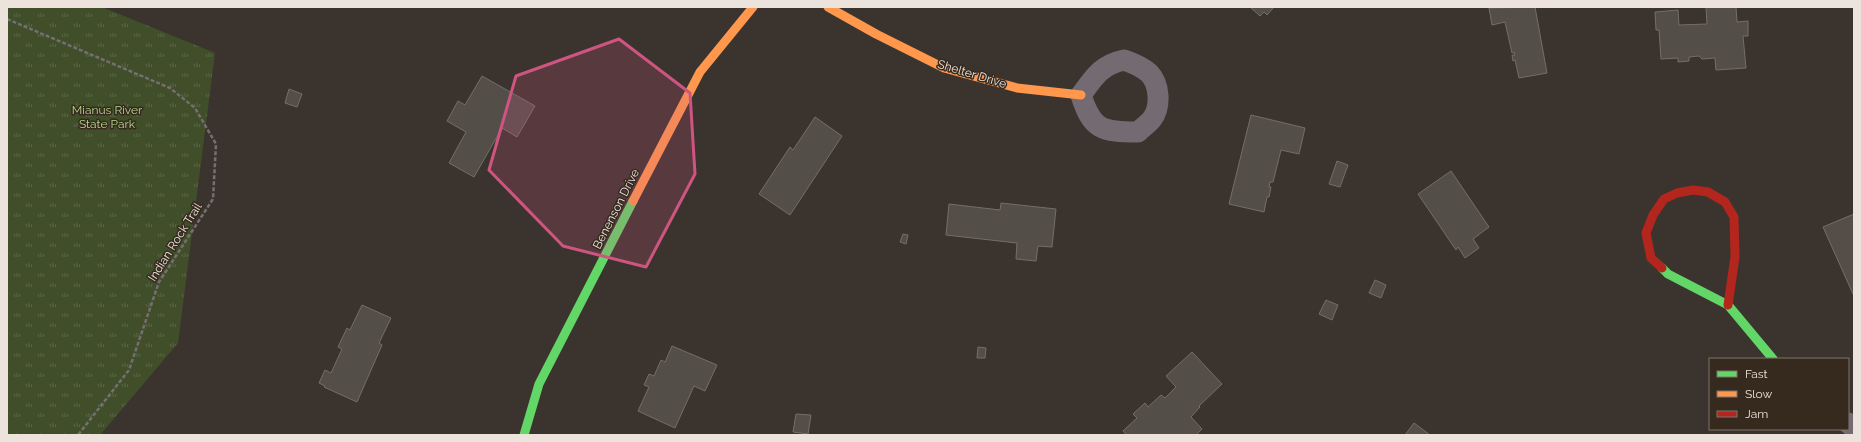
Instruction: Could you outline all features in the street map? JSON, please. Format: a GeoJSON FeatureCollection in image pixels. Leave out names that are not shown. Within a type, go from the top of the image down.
{"type":"FeatureCollection","features":[{"type":"Feature","properties":{"kind":"street","name":"Benenson Drive"},"geometry":{"type":"LineString","coordinates":[[524,435],[539,384],[700,72],[753,7]]}},
{"type":"Feature","properties":{"kind":"street","name":"Shelter Drive"},"geometry":{"type":"LineString","coordinates":[[828,7],[876,34],[944,68],[1017,88],[1081,95]]}},
{"type":"Feature","properties":{"kind":"street"},"geometry":{"type":"LineString","coordinates":[[1728,305],[1735,257],[1734,217],[1725,202],[1708,192],[1693,190],[1677,193],[1664,199],[1653,215],[1646,233],[1651,258],[1668,274],[1728,305],[1772,358]]}},
{"type":"Feature","properties":{"kind":"path","name":"Indian Rock Trail"},"geometry":{"type":"LineString","coordinates":[[7,19],[170,88],[195,108],[216,144],[213,199],[159,282],[129,370],[78,435]]}},
{"type":"Feature","properties":{"kind":"highlighted area"},"geometry":{"type":"Polygon","coordinates":[[[619,39],[690,93],[695,174],[646,267],[563,246],[489,170],[516,76],[619,39]]]}},
{"type":"Feature","properties":{"kind":"green space","name":"Mianus River State Park"},"geometry":{"type":"Polygon","coordinates":[[[7,7],[102,7],[215,53],[178,343],[100,435],[7,435],[7,7]]]}},
{"type":"Feature","properties":{"kind":"building"},"geometry":{"type":"Polygon","coordinates":[[[1250,7],[1274,7],[1267,15],[1264,12],[1260,16],[1250,7]]]}},
{"type":"Feature","properties":{"kind":"building"},"geometry":{"type":"Polygon","coordinates":[[[1535,7],[1547,73],[1519,78],[1515,60],[1513,61],[1512,55],[1515,55],[1514,52],[1512,53],[1505,22],[1492,25],[1489,8],[1535,7]]]}},
{"type":"Feature","properties":{"kind":"building"},"geometry":{"type":"Polygon","coordinates":[[[1706,7],[1736,7],[1737,22],[1748,21],[1748,36],[1743,36],[1746,68],[1716,70],[1715,58],[1702,59],[1699,56],[1689,57],[1689,61],[1678,62],[1678,58],[1661,59],[1659,30],[1656,30],[1655,12],[1678,10],[1679,25],[1707,24],[1706,7]]]}},
{"type":"Feature","properties":{"kind":"building"},"geometry":{"type":"Polygon","coordinates":[[[482,76],[535,106],[517,137],[502,128],[474,177],[449,163],[466,132],[447,121],[458,101],[465,105],[482,76]]]}},
{"type":"Feature","properties":{"kind":"building"},"geometry":{"type":"Polygon","coordinates":[[[289,89],[302,94],[297,107],[285,103],[289,89]]]}},
{"type":"Feature","properties":{"kind":"building"},"geometry":{"type":"Polygon","coordinates":[[[1251,115],[1305,128],[1299,154],[1281,150],[1273,182],[1270,182],[1269,187],[1271,187],[1269,197],[1267,197],[1264,212],[1229,204],[1251,115]]]}},
{"type":"Feature","properties":{"kind":"building"},"geometry":{"type":"Polygon","coordinates":[[[815,117],[842,136],[790,215],[759,194],[790,147],[793,150],[815,117]]]}},
{"type":"Feature","properties":{"kind":"building"},"geometry":{"type":"Polygon","coordinates":[[[1337,161],[1348,165],[1340,187],[1329,184],[1337,161]]]}},
{"type":"Feature","properties":{"kind":"building"},"geometry":{"type":"Polygon","coordinates":[[[1451,171],[1489,227],[1473,239],[1479,248],[1465,258],[1458,247],[1456,250],[1418,194],[1451,171]]]}},
{"type":"Feature","properties":{"kind":"building"},"geometry":{"type":"Polygon","coordinates":[[[1001,203],[1056,209],[1052,247],[1038,246],[1036,261],[1016,259],[1017,243],[946,235],[949,204],[1000,210],[1001,203]]]}},
{"type":"Feature","properties":{"kind":"building"},"geometry":{"type":"Polygon","coordinates":[[[1854,214],[1854,294],[1853,294],[1823,227],[1854,214]]]}},
{"type":"Feature","properties":{"kind":"building"},"geometry":{"type":"Polygon","coordinates":[[[903,234],[908,235],[906,244],[900,242],[903,234]]]}},
{"type":"Feature","properties":{"kind":"building"},"geometry":{"type":"Polygon","coordinates":[[[1375,280],[1386,285],[1381,298],[1369,293],[1375,280]]]}},
{"type":"Feature","properties":{"kind":"building"},"geometry":{"type":"Polygon","coordinates":[[[1326,300],[1338,305],[1332,320],[1319,314],[1326,300]]]}},
{"type":"Feature","properties":{"kind":"building"},"geometry":{"type":"Polygon","coordinates":[[[362,305],[391,318],[379,343],[382,345],[357,402],[324,387],[325,386],[319,383],[325,370],[331,373],[342,349],[338,347],[347,328],[350,330],[362,305]]]}},
{"type":"Feature","properties":{"kind":"building"},"geometry":{"type":"Polygon","coordinates":[[[672,346],[717,365],[705,391],[694,386],[675,428],[638,411],[649,387],[644,385],[649,374],[654,376],[661,360],[665,362],[672,346]]]}},
{"type":"Feature","properties":{"kind":"building"},"geometry":{"type":"Polygon","coordinates":[[[978,347],[986,348],[985,358],[977,358],[978,347]]]}},
{"type":"Feature","properties":{"kind":"building"},"geometry":{"type":"Polygon","coordinates":[[[1192,352],[1222,384],[1199,406],[1200,407],[1191,417],[1202,429],[1196,435],[1127,435],[1123,431],[1137,418],[1133,414],[1145,403],[1148,407],[1161,395],[1165,398],[1176,387],[1166,376],[1192,352]]]}},
{"type":"Feature","properties":{"kind":"building"},"geometry":{"type":"Polygon","coordinates":[[[796,414],[811,415],[808,434],[793,432],[796,414]]]}},
{"type":"Feature","properties":{"kind":"building"},"geometry":{"type":"Polygon","coordinates":[[[1414,423],[1430,435],[1405,435],[1414,423]]]}},
{"type":"Feature","properties":{"kind":"traffic: fast"},"geometry":{"type":"LineString","coordinates":[[524,435],[539,384],[633,201]]}},
{"type":"Feature","properties":{"kind":"traffic: fast"},"geometry":{"type":"LineString","coordinates":[[1662,268],[1668,274],[1728,305],[1772,358]]}},
{"type":"Feature","properties":{"kind":"traffic: slow"},"geometry":{"type":"LineString","coordinates":[[633,201],[700,72],[753,7]]}},
{"type":"Feature","properties":{"kind":"traffic: slow"},"geometry":{"type":"LineString","coordinates":[[828,7],[876,34],[944,68],[1017,88],[1081,95]]}},
{"type":"Feature","properties":{"kind":"traffic: jam"},"geometry":{"type":"LineString","coordinates":[[1662,268],[1651,258],[1646,233],[1653,215],[1664,199],[1677,193],[1693,190],[1708,192],[1725,202],[1734,217],[1735,257],[1728,305]]}}]}
